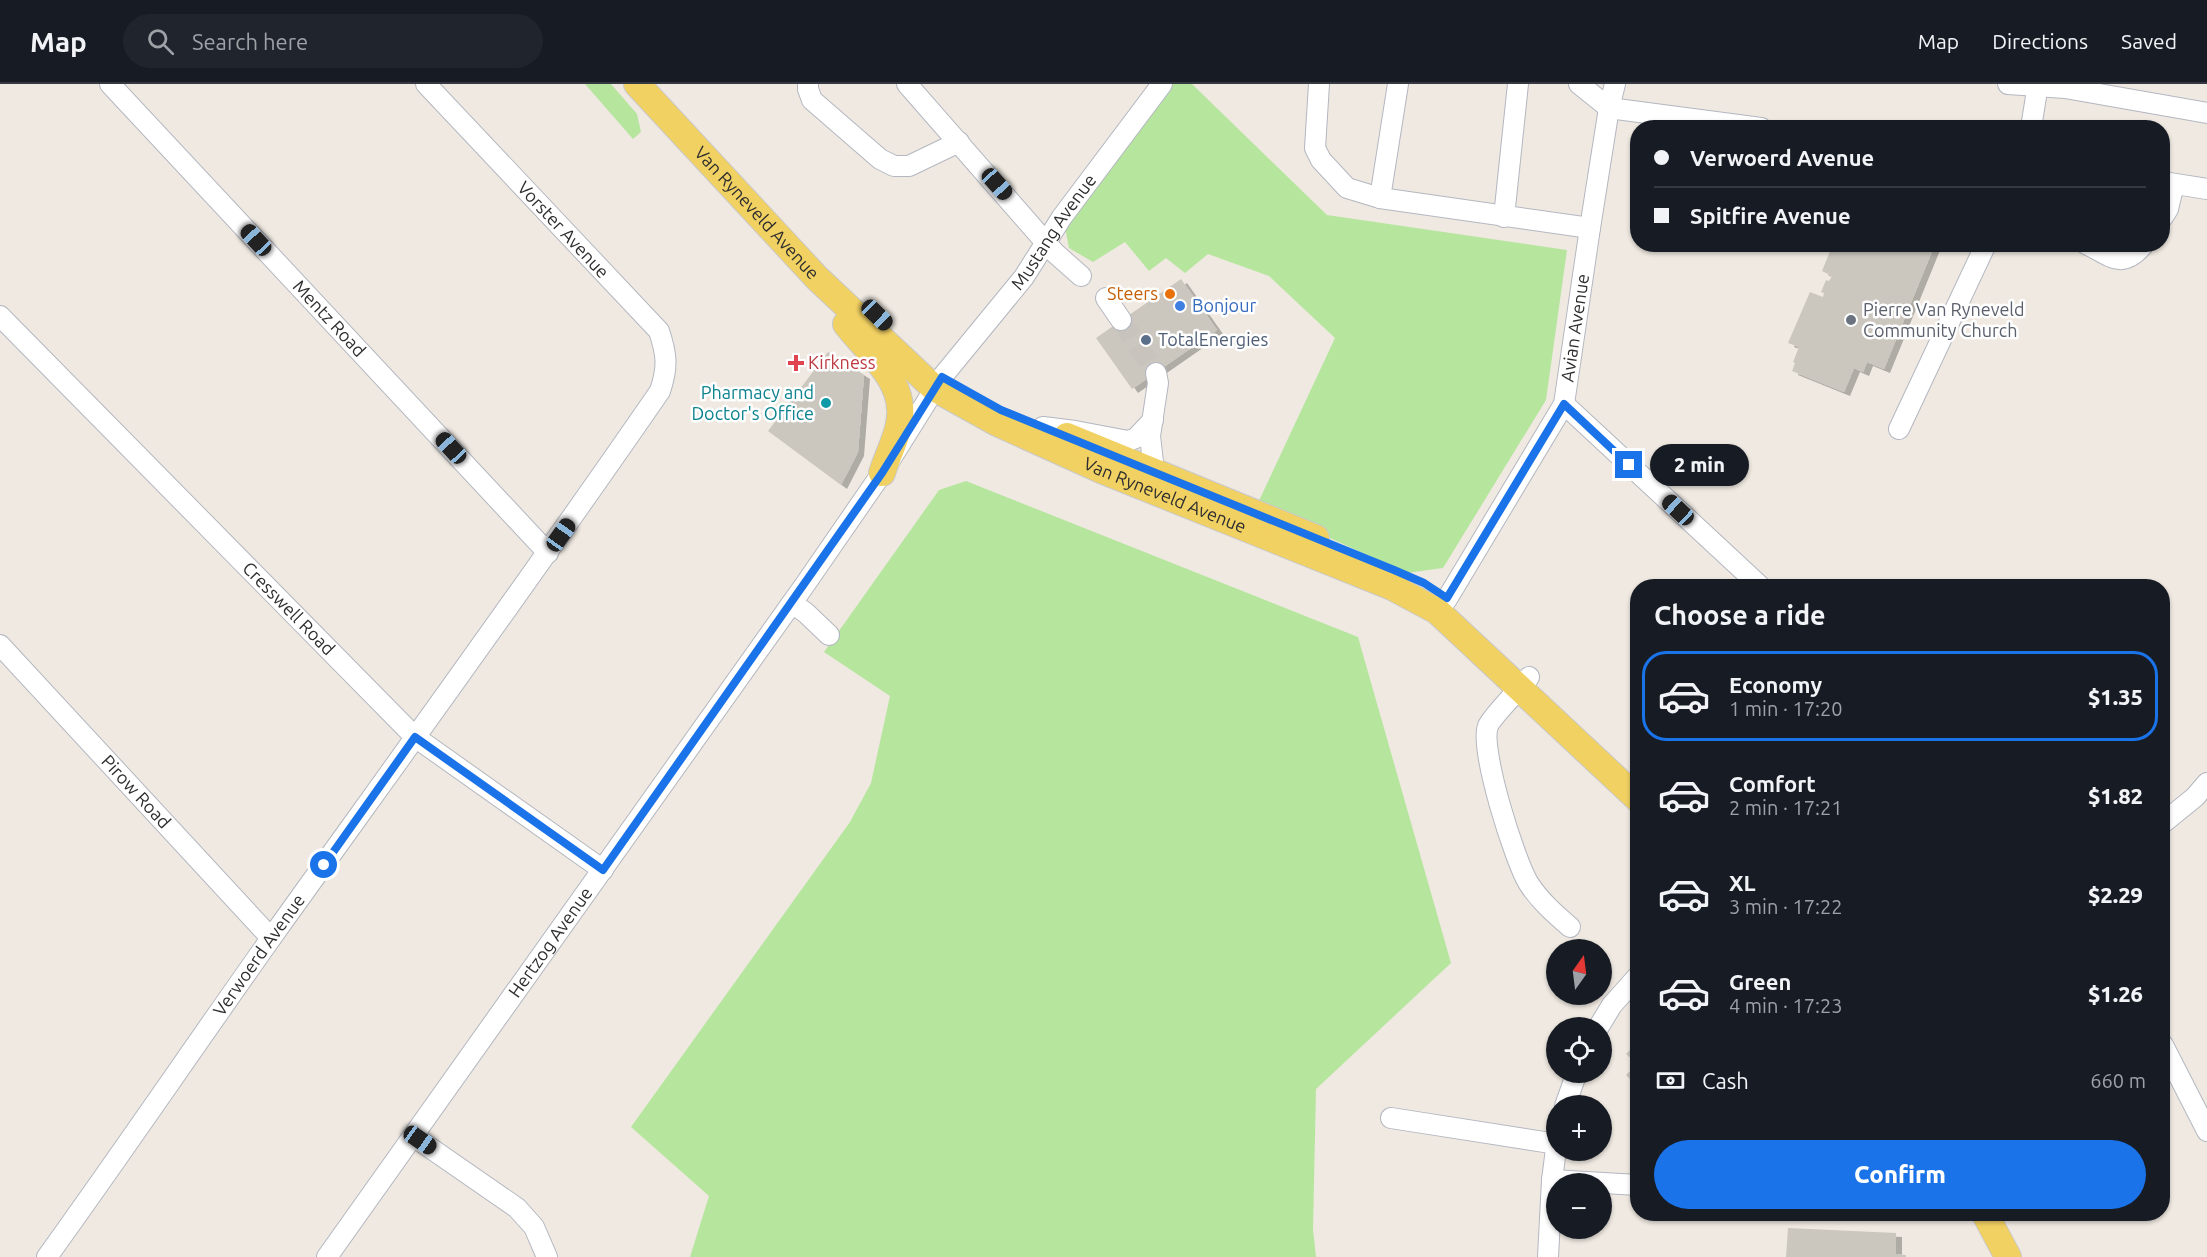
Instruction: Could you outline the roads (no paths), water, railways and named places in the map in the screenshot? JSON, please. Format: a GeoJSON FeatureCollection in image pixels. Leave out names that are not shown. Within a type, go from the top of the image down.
{"type":"FeatureCollection","features":[{"type":"Feature","properties":{"kind":"main road","name":"Van Ryneveld Avenue"},"geometry":{"type":"LineString","coordinates":[[637,84],[817,278],[938,383],[997,423],[1101,470],[1442,605]]}},
{"type":"Feature","properties":{"kind":"main road","name":"Van Ryneveld Avenue"},"geometry":{"type":"LineString","coordinates":[[657,84],[938,383],[1424,583],[1442,605],[1525,682],[1630,773]]}},
{"type":"Feature","properties":{"kind":"main road"},"geometry":{"type":"LineString","coordinates":[[817,278],[846,326],[891,377],[900,396],[899,425],[882,473]]}},
{"type":"Feature","properties":{"kind":"main road","name":"Van Ryneveld Avenue"},"geometry":{"type":"LineString","coordinates":[[1525,682],[1630,791]]}},
{"type":"Feature","properties":{"kind":"main road"},"geometry":{"type":"LineString","coordinates":[[1988,1221],[2008,1257]]}},
{"type":"Feature","properties":{"kind":"main road"},"geometry":{"type":"LineString","coordinates":[[2008,1221],[2026,1257]]}},
{"type":"Feature","properties":{"kind":"street","name":"Mentz Road"},"geometry":{"type":"LineString","coordinates":[[110,84],[549,553]]}},
{"type":"Feature","properties":{"kind":"street","name":"Vorster Avenue"},"geometry":{"type":"LineString","coordinates":[[426,84],[659,332],[667,365],[660,391]]}},
{"type":"Feature","properties":{"kind":"street"},"geometry":{"type":"LineString","coordinates":[[808,84],[812,100],[888,164],[909,166],[959,142]]}},
{"type":"Feature","properties":{"kind":"street"},"geometry":{"type":"LineString","coordinates":[[907,84],[1066,263],[1081,276]]}},
{"type":"Feature","properties":{"kind":"street","name":"Mustang Avenue"},"geometry":{"type":"LineString","coordinates":[[938,383],[1024,277],[1088,181],[1162,84]]}},
{"type":"Feature","properties":{"kind":"street"},"geometry":{"type":"LineString","coordinates":[[1319,84],[1315,148],[1321,160],[1347,188],[1380,198],[1590,228]]}},
{"type":"Feature","properties":{"kind":"street"},"geometry":{"type":"LineString","coordinates":[[1380,198],[1398,84]]}},
{"type":"Feature","properties":{"kind":"street"},"geometry":{"type":"LineString","coordinates":[[1504,217],[1518,84]]}},
{"type":"Feature","properties":{"kind":"street"},"geometry":{"type":"LineString","coordinates":[[1579,84],[1609,108],[1700,120]]}},
{"type":"Feature","properties":{"kind":"street","name":"Avian Avenue"},"geometry":{"type":"LineString","coordinates":[[1442,605],[1564,404],[1609,108],[1615,84]]}},
{"type":"Feature","properties":{"kind":"street"},"geometry":{"type":"LineString","coordinates":[[2008,84],[2065,88],[2207,113]]}},
{"type":"Feature","properties":{"kind":"street"},"geometry":{"type":"LineString","coordinates":[[2032,120],[2038,85]]}},
{"type":"Feature","properties":{"kind":"street"},"geometry":{"type":"LineString","coordinates":[[2170,183],[2207,189]]}},
{"type":"Feature","properties":{"kind":"street"},"geometry":{"type":"LineString","coordinates":[[1899,429],[1982,252]]}},
{"type":"Feature","properties":{"kind":"street"},"geometry":{"type":"LineString","coordinates":[[2100,252],[2121,260],[2130,258],[2136,252]]}},
{"type":"Feature","properties":{"kind":"street"},"geometry":{"type":"LineString","coordinates":[[1106,298],[1121,320]]}},
{"type":"Feature","properties":{"kind":"street","name":"Cresswell Road"},"geometry":{"type":"LineString","coordinates":[[0,316],[415,737],[603,870]]}},
{"type":"Feature","properties":{"kind":"street"},"geometry":{"type":"LineString","coordinates":[[1154,471],[1150,436],[1158,383],[1156,373]]}},
{"type":"Feature","properties":{"kind":"street","name":"Hertzog Avenue"},"geometry":{"type":"LineString","coordinates":[[327,1257],[792,603],[882,473],[938,383]]}},
{"type":"Feature","properties":{"kind":"street","name":"Verwoerd Avenue"},"geometry":{"type":"LineString","coordinates":[[47,1257],[140,1128],[271,938],[549,553],[660,391]]}},
{"type":"Feature","properties":{"kind":"street"},"geometry":{"type":"LineString","coordinates":[[1564,404],[1752,579]]}},
{"type":"Feature","properties":{"kind":"street"},"geometry":{"type":"LineString","coordinates":[[1043,427],[1128,441],[1136,438],[1153,420]]}},
{"type":"Feature","properties":{"kind":"street"},"geometry":{"type":"LineString","coordinates":[[792,603],[830,635]]}},
{"type":"Feature","properties":{"kind":"street","name":"Pirow Road"},"geometry":{"type":"LineString","coordinates":[[0,645],[271,938]]}},
{"type":"Feature","properties":{"kind":"street"},"geometry":{"type":"LineString","coordinates":[[1525,682],[1489,724],[1486,747],[1506,825],[1523,873],[1546,906],[1570,927]]}},
{"type":"Feature","properties":{"kind":"street"},"geometry":{"type":"LineString","coordinates":[[2170,817],[2195,797],[2207,783]]}},
{"type":"Feature","properties":{"kind":"street"},"geometry":{"type":"LineString","coordinates":[[1605,1017],[1630,985]]}},
{"type":"Feature","properties":{"kind":"street"},"geometry":{"type":"LineString","coordinates":[[2170,1065],[2207,1131]]}},
{"type":"Feature","properties":{"kind":"street"},"geometry":{"type":"LineString","coordinates":[[1391,1118],[1546,1141]]}},
{"type":"Feature","properties":{"kind":"street"},"geometry":{"type":"LineString","coordinates":[[413,1136],[517,1208],[534,1227],[547,1257]]}},
{"type":"Feature","properties":{"kind":"street"},"geometry":{"type":"LineString","coordinates":[[1612,1183],[1630,1185]]}},
{"type":"Feature","properties":{"kind":"street"},"geometry":{"type":"LineString","coordinates":[[1548,1257],[1549,1239]]}},
{"type":"Feature","properties":{"kind":"tunnel"},"geometry":{"type":"LineString","coordinates":[[1121,320],[1156,373]]}},
{"type":"Feature","properties":{"kind":"place","name":"Steers"},"geometry":{"type":"Point","coordinates":[1170,294]}},
{"type":"Feature","properties":{"kind":"place","name":"Bonjour"},"geometry":{"type":"Point","coordinates":[1180,306]}},
{"type":"Feature","properties":{"kind":"place","name":"Pierre Van Ryneveld Community Church"},"geometry":{"type":"Point","coordinates":[1851,320]}},
{"type":"Feature","properties":{"kind":"place","name":"TotalEnergies"},"geometry":{"type":"Point","coordinates":[1146,340]}},
{"type":"Feature","properties":{"kind":"place","name":"Kirkness"},"geometry":{"type":"Point","coordinates":[796,363]}},
{"type":"Feature","properties":{"kind":"place","name":"Pharmacy and Doctor's Office"},"geometry":{"type":"Point","coordinates":[826,403]}}]}
